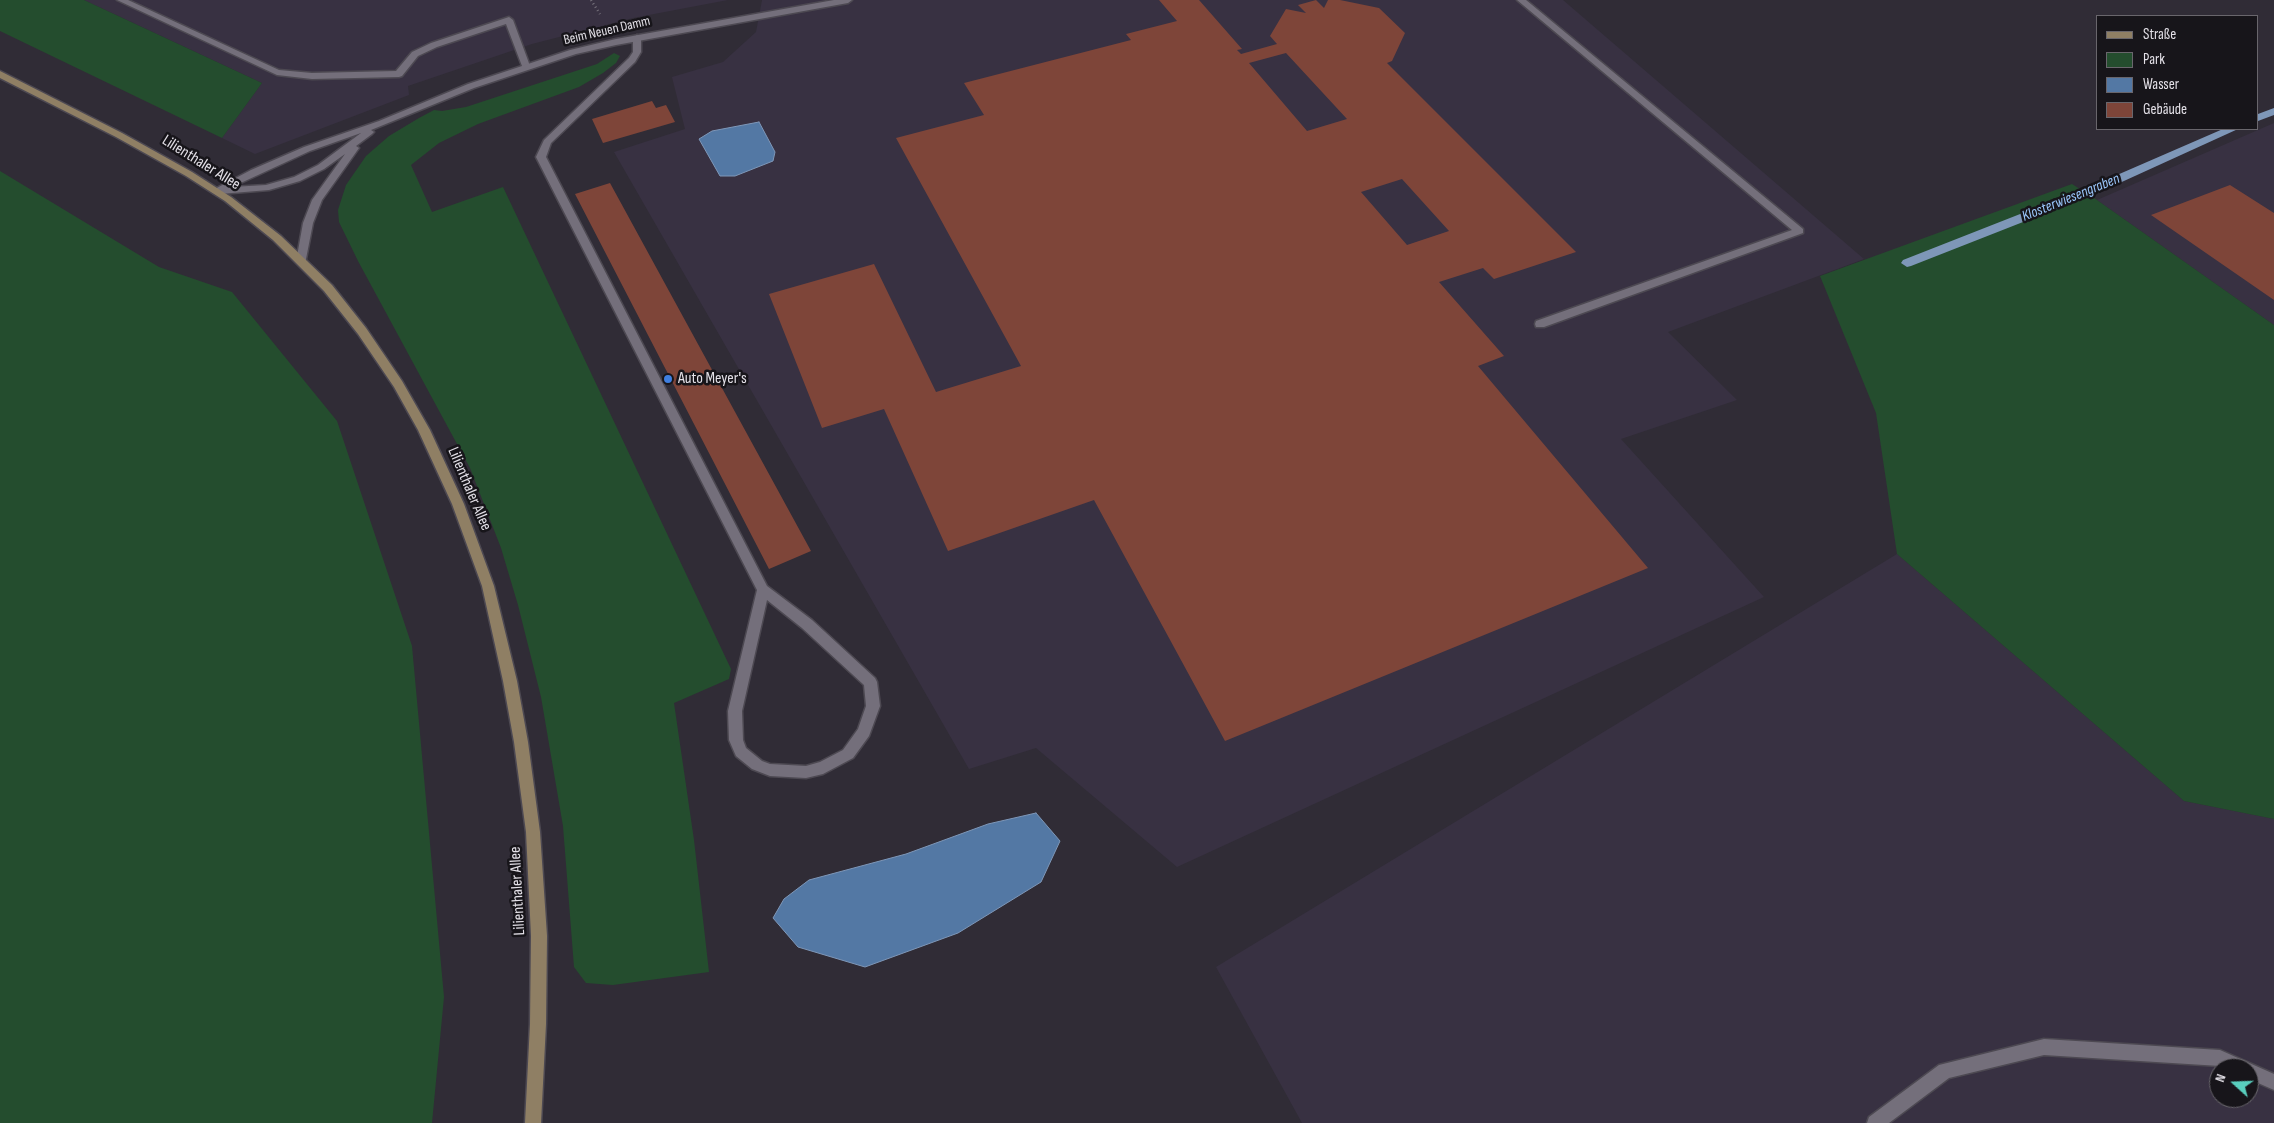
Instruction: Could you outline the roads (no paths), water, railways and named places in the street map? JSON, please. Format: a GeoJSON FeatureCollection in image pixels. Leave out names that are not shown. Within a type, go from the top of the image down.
{"type":"FeatureCollection","features":[{"type":"Feature","properties":{"kind":"main road","name":"Lilienthaler Allee"},"geometry":{"type":"LineString","coordinates":[[0,74],[128,139],[216,191],[270,232],[328,288],[362,331],[398,384],[439,460],[488,586],[511,689],[533,832],[539,936],[538,1024],[533,1123]]}},
{"type":"Feature","properties":{"kind":"street"},"geometry":{"type":"LineString","coordinates":[[121,0],[277,72],[312,76],[399,74],[415,54],[509,20],[526,66]]}},
{"type":"Feature","properties":{"kind":"street","name":"Beim Neuen Damm"},"geometry":{"type":"LineString","coordinates":[[216,191],[301,152],[382,123],[444,96],[526,66],[573,52],[637,38],[848,0]]}},
{"type":"Feature","properties":{"kind":"street"},"geometry":{"type":"LineString","coordinates":[[1521,0],[1799,231],[1540,324]]}},
{"type":"Feature","properties":{"kind":"street"},"geometry":{"type":"LineString","coordinates":[[637,38],[637,52],[632,60],[547,142],[540,157],[763,590],[807,624],[870,682],[873,706],[864,732],[848,754],[823,768],[806,772],[770,770],[746,758],[740,752],[736,740],[735,711],[763,590]]}},
{"type":"Feature","properties":{"kind":"street","name":"Beim Neuen Damm"},"geometry":{"type":"LineString","coordinates":[[216,191],[266,188],[291,181],[321,167],[382,123]]}},
{"type":"Feature","properties":{"kind":"street","name":"Beim Neuen Damm"},"geometry":{"type":"LineString","coordinates":[[301,262],[308,223],[318,200],[363,136]]}},
{"type":"Feature","properties":{"kind":"street"},"geometry":{"type":"LineString","coordinates":[[1875,1123],[1945,1071],[2044,1047],[2220,1058]]}},
{"type":"Feature","properties":{"kind":"street"},"geometry":{"type":"LineString","coordinates":[[2259,1075],[2274,1082]]}},
{"type":"Feature","properties":{"kind":"water"},"geometry":{"type":"Polygon","coordinates":[[[759,122],[775,152],[773,161],[735,176],[720,176],[699,139],[712,131],[759,122]]]}},
{"type":"Feature","properties":{"kind":"water"},"geometry":{"type":"Polygon","coordinates":[[[1036,813],[1060,841],[1041,882],[958,933],[865,967],[798,947],[773,918],[784,899],[809,880],[906,854],[988,824],[1036,813]]]}},
{"type":"Feature","properties":{"kind":"waterway","name":"Klosterwiesengraben"},"geometry":{"type":"LineString","coordinates":[[2259,118],[2274,111]]}},
{"type":"Feature","properties":{"kind":"waterway","name":"Klosterwiesengraben"},"geometry":{"type":"LineString","coordinates":[[1907,263],[2098,188],[2230,130]]}},
{"type":"Feature","properties":{"kind":"place","name":"Auto Meyer's"},"geometry":{"type":"Point","coordinates":[668,379]}}]}
